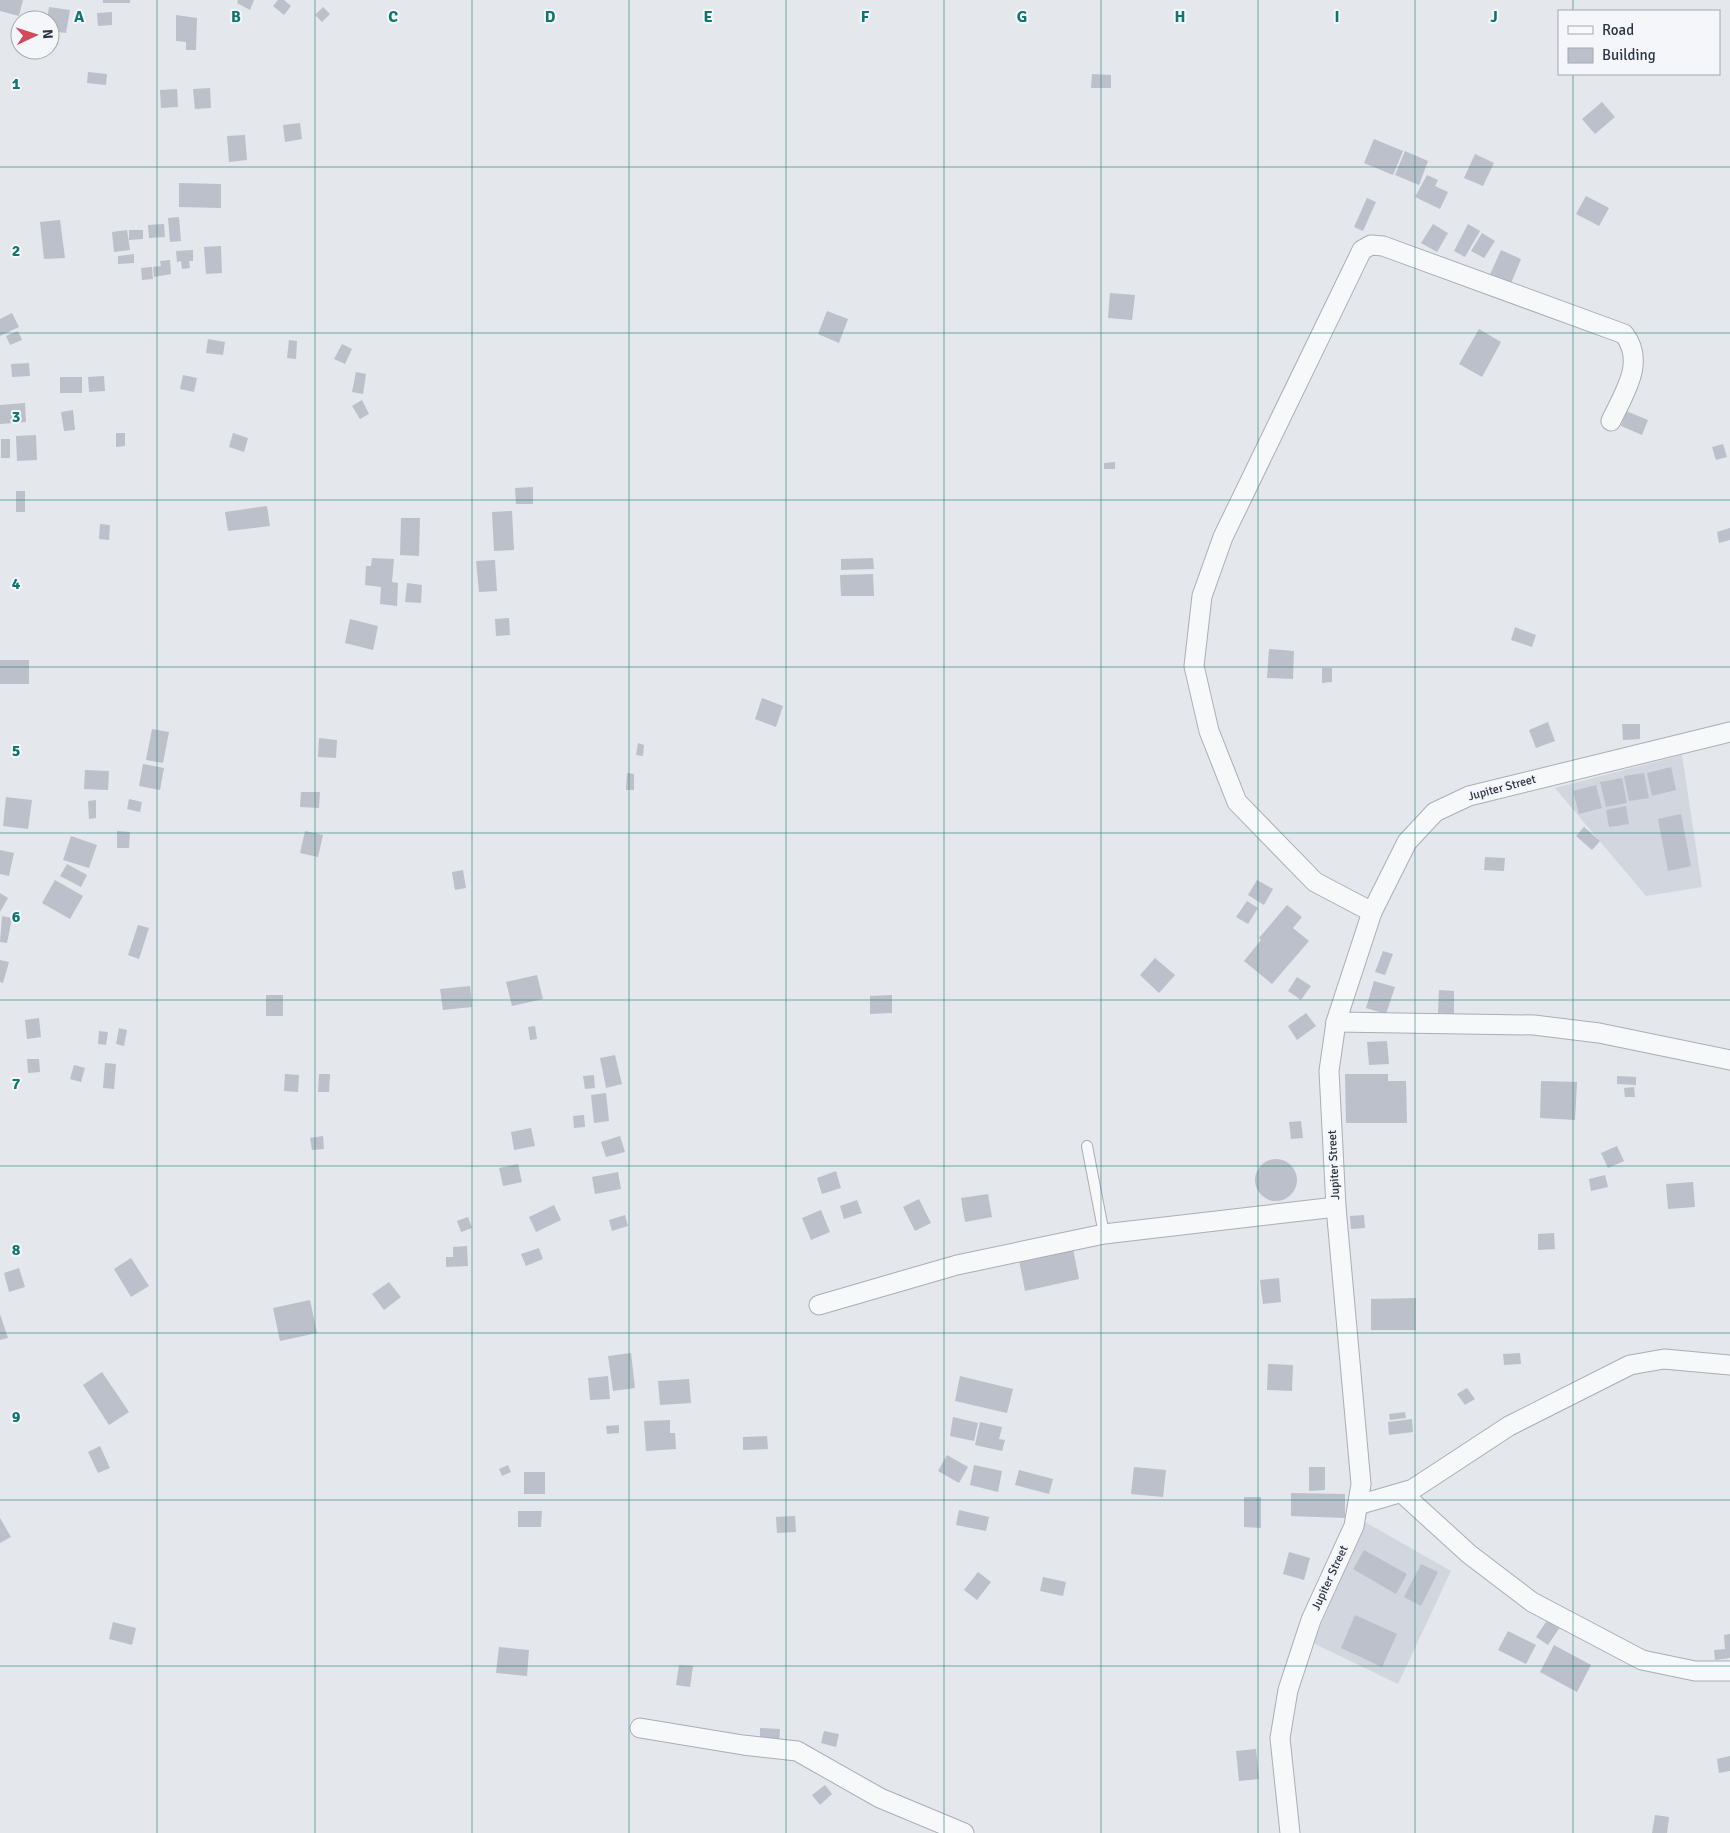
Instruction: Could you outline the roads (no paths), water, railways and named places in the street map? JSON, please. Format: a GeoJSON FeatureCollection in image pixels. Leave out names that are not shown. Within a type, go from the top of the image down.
{"type":"FeatureCollection","features":[{"type":"Feature","properties":{"kind":"street"},"geometry":{"type":"LineString","coordinates":[[1372,912],[1315,882],[1237,802],[1209,731],[1194,666],[1202,596],[1223,537],[1362,250],[1371,245],[1383,246],[1624,334],[1632,344],[1635,357],[1634,370],[1612,421]]}},
{"type":"Feature","properties":{"kind":"street","name":"Jupiter Street"},"geometry":{"type":"LineString","coordinates":[[1290,1833],[1280,1738],[1288,1690],[1311,1620],[1354,1526],[1361,1484],[1336,1207],[1329,1071],[1336,1022],[1372,912],[1407,842],[1435,812],[1469,796],[1628,755],[1730,732]]}},
{"type":"Feature","properties":{"kind":"street"},"geometry":{"type":"LineString","coordinates":[[1336,1022],[1534,1025],[1599,1033],[1730,1060]]}},
{"type":"Feature","properties":{"kind":"street"},"geometry":{"type":"LineString","coordinates":[[819,1305],[957,1265],[1104,1234],[1336,1207]]}},
{"type":"Feature","properties":{"kind":"street"},"geometry":{"type":"LineString","coordinates":[[1358,1505],[1413,1489],[1508,1426],[1630,1365],[1664,1359],[1730,1365]]}},
{"type":"Feature","properties":{"kind":"street"},"geometry":{"type":"LineString","coordinates":[[1402,1493],[1469,1554],[1532,1602],[1642,1660],[1695,1671],[1730,1671]]}},
{"type":"Feature","properties":{"kind":"street"},"geometry":{"type":"LineString","coordinates":[[640,1728],[744,1745],[797,1751],[880,1798],[964,1833]]}},
{"type":"Feature","properties":{"kind":"lane"},"geometry":{"type":"LineString","coordinates":[[1087,1146],[1104,1234]]}}]}
